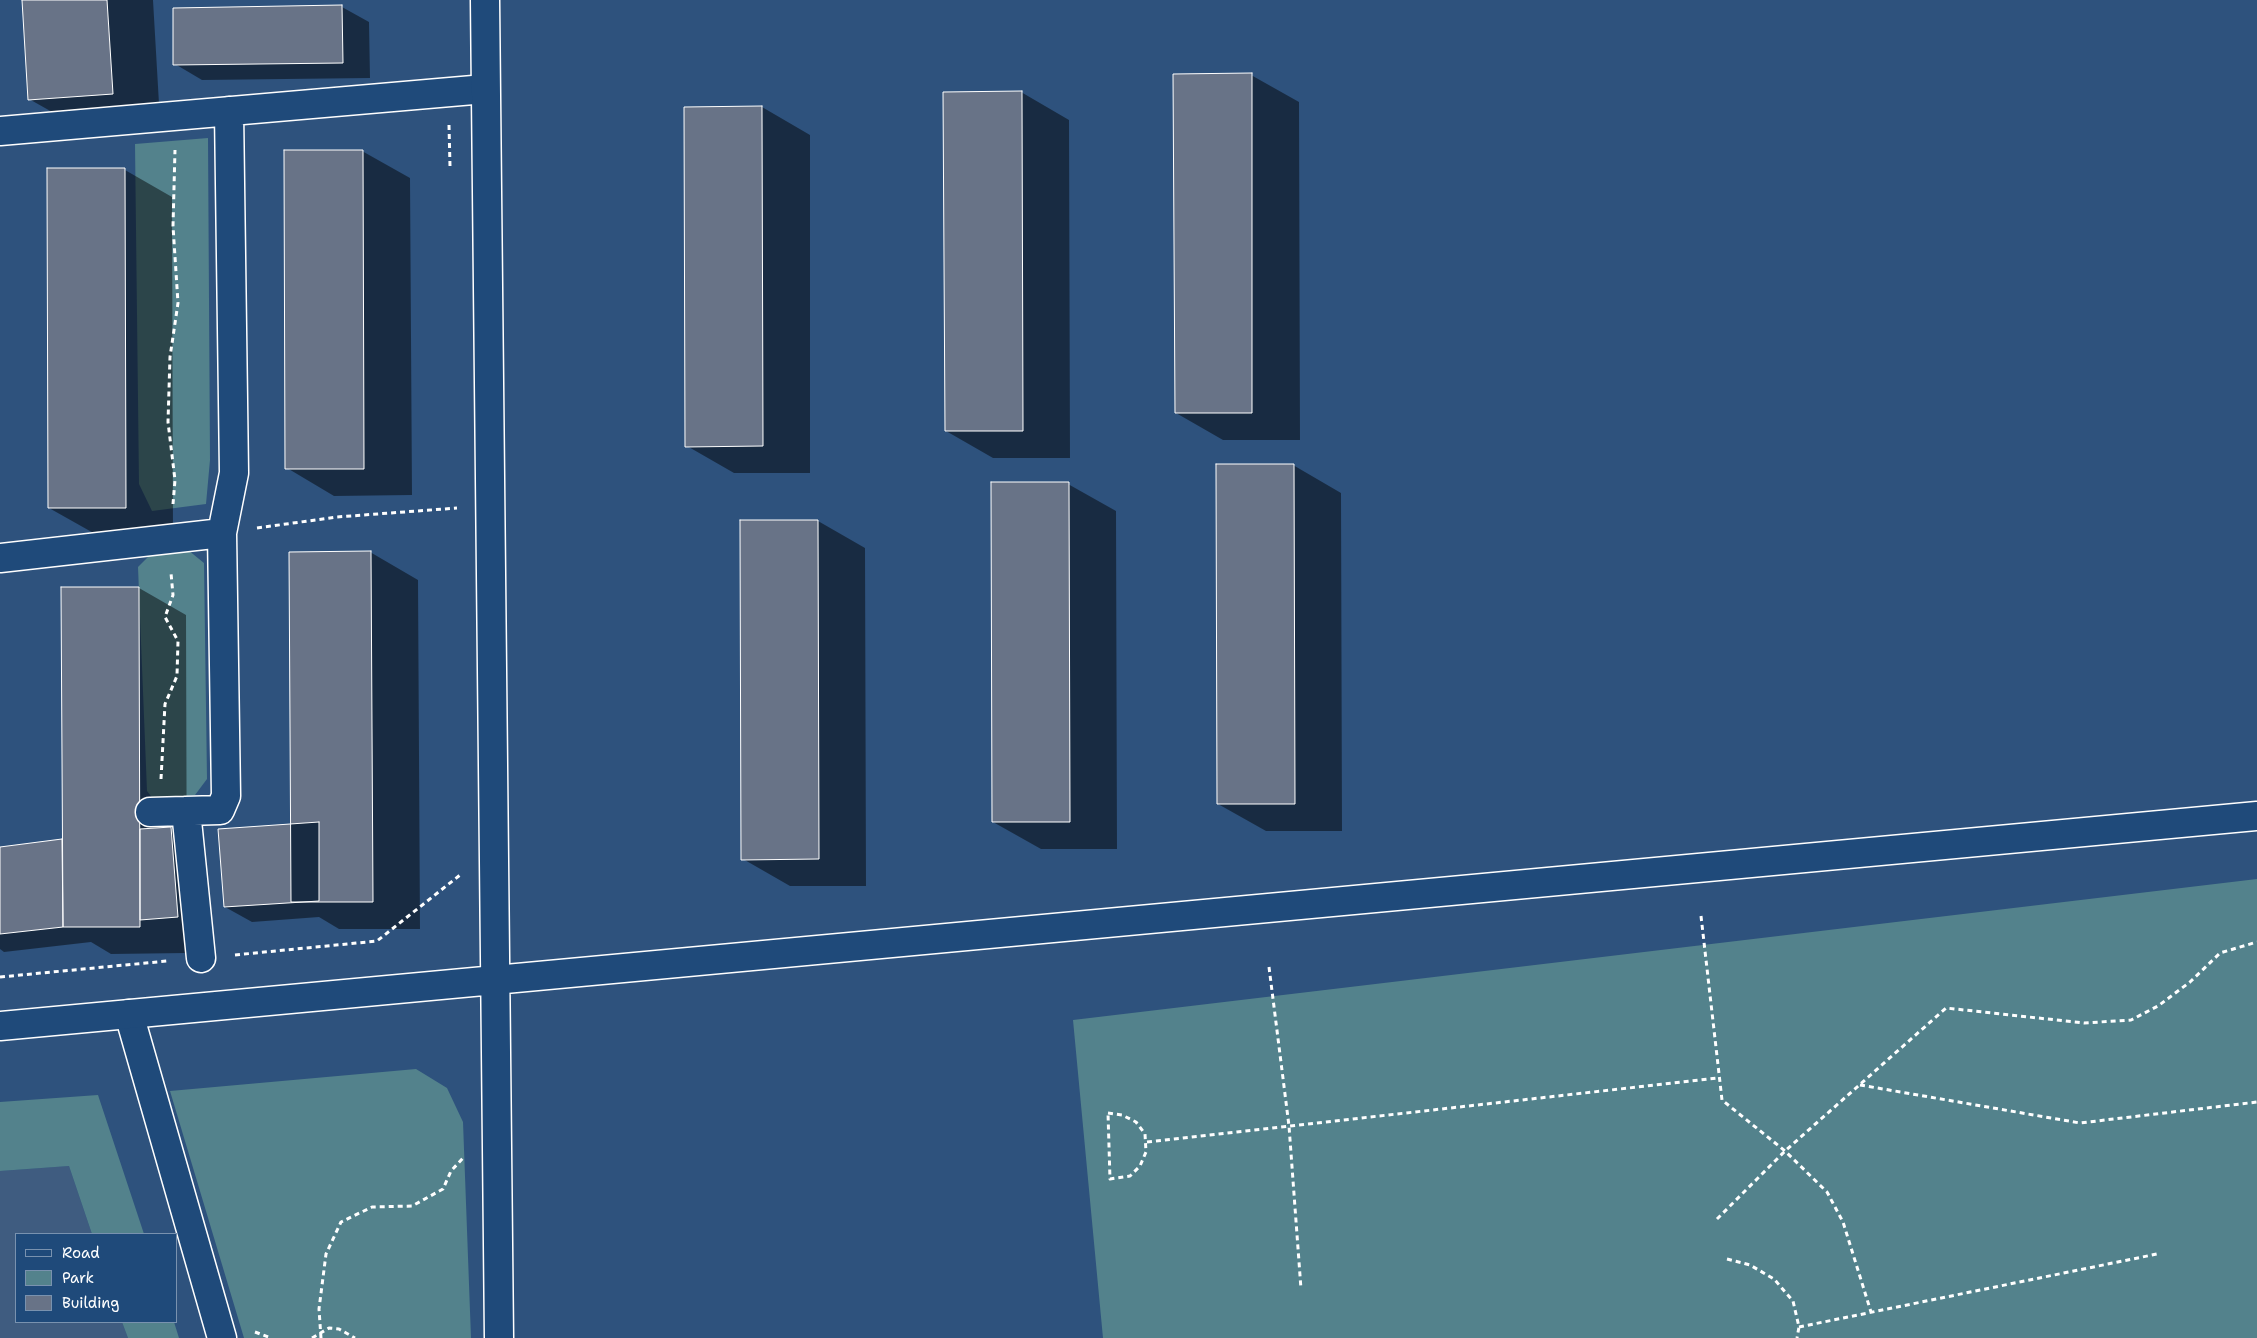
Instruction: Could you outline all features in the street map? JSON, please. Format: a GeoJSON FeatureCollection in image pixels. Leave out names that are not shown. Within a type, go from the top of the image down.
{"type":"FeatureCollection","features":[{"type":"Feature","properties":{"kind":"street"},"geometry":{"type":"LineString","coordinates":[[484,0],[499,1338]]}},
{"type":"Feature","properties":{"kind":"street"},"geometry":{"type":"LineString","coordinates":[[0,131],[485,88]]}},
{"type":"Feature","properties":{"kind":"street"},"geometry":{"type":"LineString","coordinates":[[201,958],[166,812],[220,810],[226,796],[222,533],[234,474],[229,110]]}},
{"type":"Feature","properties":{"kind":"street"},"geometry":{"type":"LineString","coordinates":[[0,558],[222,533]]}},
{"type":"Feature","properties":{"kind":"street"},"geometry":{"type":"LineString","coordinates":[[0,1026],[2257,816]]}},
{"type":"Feature","properties":{"kind":"street"},"geometry":{"type":"LineString","coordinates":[[129,1014],[222,1338]]}},
{"type":"Feature","properties":{"kind":"path"},"geometry":{"type":"LineString","coordinates":[[448,92],[450,171]]}},
{"type":"Feature","properties":{"kind":"path"},"geometry":{"type":"LineString","coordinates":[[166,812],[165,704],[177,676],[178,641],[165,617],[173,595],[169,539],[175,480],[168,422],[170,357],[178,303],[173,226],[176,115]]}},
{"type":"Feature","properties":{"kind":"path"},"geometry":{"type":"LineString","coordinates":[[457,498],[458,518]]}},
{"type":"Feature","properties":{"kind":"path"},"geometry":{"type":"LineString","coordinates":[[222,533],[337,517],[489,505]]}},
{"type":"Feature","properties":{"kind":"path"},"geometry":{"type":"LineString","coordinates":[[0,977],[376,941],[460,876],[460,866]]}},
{"type":"Feature","properties":{"kind":"path"},"geometry":{"type":"LineString","coordinates":[[1701,916],[1722,1100],[1785,1151],[1827,1192],[1843,1222],[1871,1312]]}},
{"type":"Feature","properties":{"kind":"path"},"geometry":{"type":"LineString","coordinates":[[1717,1220],[1785,1151],[1946,1008],[2084,1023],[2130,1020],[2158,1006],[2182,988],[2220,953],[2257,942]]}},
{"type":"Feature","properties":{"kind":"path"},"geometry":{"type":"LineString","coordinates":[[1269,967],[1289,1126],[1301,1289]]}},
{"type":"Feature","properties":{"kind":"path"},"geometry":{"type":"LineString","coordinates":[[1146,1142],[1718,1078]]}},
{"type":"Feature","properties":{"kind":"path"},"geometry":{"type":"LineString","coordinates":[[1860,1085],[2080,1123],[2257,1102]]}},
{"type":"Feature","properties":{"kind":"path"},"geometry":{"type":"LineString","coordinates":[[1108,1113],[1122,1115],[1136,1122],[1145,1134],[1146,1142],[1146,1152],[1140,1166],[1130,1176],[1110,1179],[1108,1113]]}},
{"type":"Feature","properties":{"kind":"path"},"geometry":{"type":"LineString","coordinates":[[321,1338],[319,1309],[326,1254],[342,1222],[372,1207],[412,1206],[443,1189],[451,1171],[496,1123]]}},
{"type":"Feature","properties":{"kind":"path"},"geometry":{"type":"LineString","coordinates":[[1799,1327],[2157,1254]]}},
{"type":"Feature","properties":{"kind":"path"},"geometry":{"type":"LineString","coordinates":[[1727,1259],[1750,1265],[1774,1279],[1793,1301],[1799,1327],[1797,1338]]}},
{"type":"Feature","properties":{"kind":"path"},"geometry":{"type":"LineString","coordinates":[[312,1338],[320,1331],[329,1328],[339,1329],[356,1338]]}},
{"type":"Feature","properties":{"kind":"shaded area"},"geometry":{"type":"Polygon","coordinates":[[[69,1166],[92,1233],[15,1233],[15,1323],[122,1323],[128,1338],[0,1338],[0,1171],[69,1166]]]}},
{"type":"Feature","properties":{"kind":"green space"},"geometry":{"type":"Polygon","coordinates":[[[208,138],[210,460],[206,504],[152,511],[139,484],[135,144],[208,138]]]}},
{"type":"Feature","properties":{"kind":"green space"},"geometry":{"type":"Polygon","coordinates":[[[188,550],[204,563],[207,779],[195,795],[154,800],[147,791],[138,567],[154,551],[188,550]]]}},
{"type":"Feature","properties":{"kind":"green space"},"geometry":{"type":"Polygon","coordinates":[[[2257,879],[2257,1338],[1103,1338],[1073,1020],[2257,879]]]}},
{"type":"Feature","properties":{"kind":"green space"},"geometry":{"type":"Polygon","coordinates":[[[416,1069],[447,1088],[463,1122],[471,1338],[244,1338],[170,1091],[416,1069]]]}},
{"type":"Feature","properties":{"kind":"green space"},"geometry":{"type":"Polygon","coordinates":[[[98,1095],[144,1233],[92,1233],[69,1166],[0,1171],[0,1102],[98,1095]]]}},
{"type":"Feature","properties":{"kind":"green space"},"geometry":{"type":"Polygon","coordinates":[[[122,1323],[174,1323],[179,1338],[128,1338],[122,1323]]]}},
{"type":"Feature","properties":{"kind":"building"},"geometry":{"type":"Polygon","coordinates":[[[22,0],[107,0],[113,94],[28,100],[22,0]]]}},
{"type":"Feature","properties":{"kind":"building"},"geometry":{"type":"Polygon","coordinates":[[[342,5],[343,63],[173,65],[173,8],[342,5]]]}},
{"type":"Feature","properties":{"kind":"building"},"geometry":{"type":"Polygon","coordinates":[[[1252,73],[1252,413],[1175,413],[1173,74],[1252,73]]]}},
{"type":"Feature","properties":{"kind":"building"},"geometry":{"type":"Polygon","coordinates":[[[1022,91],[1023,431],[945,431],[943,92],[1022,91]]]}},
{"type":"Feature","properties":{"kind":"building"},"geometry":{"type":"Polygon","coordinates":[[[762,106],[763,446],[685,447],[684,107],[762,106]]]}},
{"type":"Feature","properties":{"kind":"building"},"geometry":{"type":"Polygon","coordinates":[[[284,150],[363,150],[364,469],[285,469],[284,150]]]}},
{"type":"Feature","properties":{"kind":"building"},"geometry":{"type":"Polygon","coordinates":[[[47,168],[125,168],[126,508],[48,508],[47,168]]]}},
{"type":"Feature","properties":{"kind":"building"},"geometry":{"type":"Polygon","coordinates":[[[1216,464],[1294,464],[1295,804],[1217,804],[1216,464]]]}},
{"type":"Feature","properties":{"kind":"building"},"geometry":{"type":"Polygon","coordinates":[[[991,482],[1069,482],[1070,822],[992,822],[991,482]]]}},
{"type":"Feature","properties":{"kind":"building"},"geometry":{"type":"Polygon","coordinates":[[[740,520],[818,520],[819,859],[741,860],[740,520]]]}},
{"type":"Feature","properties":{"kind":"building"},"geometry":{"type":"Polygon","coordinates":[[[371,551],[373,902],[291,902],[289,552],[371,551]]]}},
{"type":"Feature","properties":{"kind":"building"},"geometry":{"type":"Polygon","coordinates":[[[61,587],[139,587],[140,927],[63,927],[61,587]]]}},
{"type":"Feature","properties":{"kind":"building"},"geometry":{"type":"Polygon","coordinates":[[[319,822],[319,901],[224,907],[218,829],[319,822]]]}},
{"type":"Feature","properties":{"kind":"building"},"geometry":{"type":"Polygon","coordinates":[[[171,827],[178,917],[140,920],[140,829],[171,827]]]}},
{"type":"Feature","properties":{"kind":"building"},"geometry":{"type":"Polygon","coordinates":[[[62,839],[63,927],[0,934],[0,847],[62,839]]]}}]}
